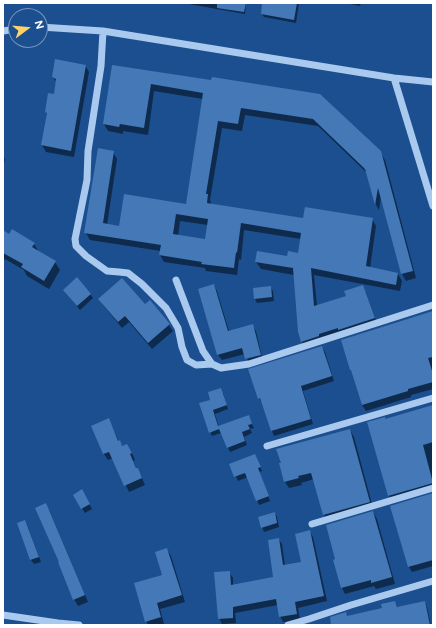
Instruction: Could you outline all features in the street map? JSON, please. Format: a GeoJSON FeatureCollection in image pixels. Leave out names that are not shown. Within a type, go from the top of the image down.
{"type":"FeatureCollection","features":[{"type":"Feature","properties":{"kind":"street"},"geometry":{"type":"LineString","coordinates":[[48,28],[103,31],[394,78],[433,82]]}},
{"type":"Feature","properties":{"kind":"street"},"geometry":{"type":"LineString","coordinates":[[103,31],[102,66],[88,151],[87,180],[75,239],[76,246],[86,256],[108,271],[128,273],[142,284],[166,308],[178,328],[182,347],[187,360],[196,365],[212,364],[221,368],[249,364],[433,304]]}},
{"type":"Feature","properties":{"kind":"street"},"geometry":{"type":"LineString","coordinates":[[394,78],[433,206]]}},
{"type":"Feature","properties":{"kind":"street"},"geometry":{"type":"LineString","coordinates":[[176,280],[203,351],[212,364]]}},
{"type":"Feature","properties":{"kind":"street"},"geometry":{"type":"LineString","coordinates":[[267,446],[433,398]]}},
{"type":"Feature","properties":{"kind":"street"},"geometry":{"type":"LineString","coordinates":[[312,524],[433,488]]}},
{"type":"Feature","properties":{"kind":"street"},"geometry":{"type":"LineString","coordinates":[[288,625],[433,581]]}},
{"type":"Feature","properties":{"kind":"street"},"geometry":{"type":"LineString","coordinates":[[3,615],[79,625]]}},
{"type":"Feature","properties":{"kind":"building"},"geometry":{"type":"Polygon","coordinates":[[[217,3],[246,3],[244,12],[217,8],[217,3]]]}},
{"type":"Feature","properties":{"kind":"building"},"geometry":{"type":"Polygon","coordinates":[[[262,3],[297,3],[294,20],[261,14],[262,3]]]}},
{"type":"Feature","properties":{"kind":"building"},"geometry":{"type":"Polygon","coordinates":[[[55,59],[86,65],[71,151],[41,145],[47,113],[45,112],[48,93],[54,94],[56,79],[52,77],[55,59]]]}},
{"type":"Feature","properties":{"kind":"building"},"geometry":{"type":"Polygon","coordinates":[[[112,65],[211,80],[212,77],[320,94],[381,151],[413,271],[401,274],[378,188],[375,205],[365,169],[313,119],[241,108],[238,124],[218,121],[206,194],[208,194],[207,203],[303,218],[305,207],[373,218],[366,266],[398,273],[396,285],[311,268],[314,306],[346,296],[344,291],[363,285],[375,318],[338,330],[338,328],[319,334],[319,336],[301,342],[298,332],[293,268],[255,262],[257,251],[287,256],[288,251],[298,253],[301,233],[241,223],[234,268],[201,264],[202,262],[159,255],[161,245],[84,233],[98,148],[114,151],[103,223],[119,226],[124,194],[186,204],[203,93],[151,84],[144,128],[120,124],[119,127],[103,124],[112,65]],[[176,214],[173,234],[205,239],[208,219],[176,214]]]}},
{"type":"Feature","properties":{"kind":"building"},"geometry":{"type":"Polygon","coordinates":[[[12,229],[35,243],[32,247],[56,261],[44,281],[21,267],[23,264],[3,253],[3,230],[9,234],[12,229]]]}},
{"type":"Feature","properties":{"kind":"building"},"geometry":{"type":"Polygon","coordinates":[[[77,277],[91,294],[77,306],[63,290],[77,277]]]}},
{"type":"Feature","properties":{"kind":"building"},"geometry":{"type":"Polygon","coordinates":[[[122,278],[145,304],[150,300],[170,324],[148,343],[125,316],[118,322],[98,299],[122,278]]]}},
{"type":"Feature","properties":{"kind":"building"},"geometry":{"type":"Polygon","coordinates":[[[214,284],[228,331],[253,324],[261,355],[245,359],[242,348],[217,355],[198,289],[214,284]]]}},
{"type":"Feature","properties":{"kind":"building"},"geometry":{"type":"Polygon","coordinates":[[[271,286],[272,297],[254,299],[253,288],[271,286]]]}},
{"type":"Feature","properties":{"kind":"building"},"geometry":{"type":"Polygon","coordinates":[[[433,311],[433,357],[428,358],[433,374],[433,382],[362,405],[341,340],[433,311]]]}},
{"type":"Feature","properties":{"kind":"building"},"geometry":{"type":"Polygon","coordinates":[[[322,346],[332,376],[301,386],[311,419],[271,431],[248,369],[322,346]]]}},
{"type":"Feature","properties":{"kind":"building"},"geometry":{"type":"Polygon","coordinates":[[[221,388],[227,405],[213,410],[218,426],[249,415],[252,424],[248,425],[250,429],[242,432],[245,441],[227,448],[219,429],[209,433],[199,403],[210,400],[208,392],[221,388]]]}},
{"type":"Feature","properties":{"kind":"building"},"geometry":{"type":"Polygon","coordinates":[[[433,405],[433,442],[423,445],[433,483],[388,496],[367,422],[385,417],[385,419],[433,405]]]}},
{"type":"Feature","properties":{"kind":"building"},"geometry":{"type":"Polygon","coordinates":[[[109,418],[118,441],[120,440],[122,446],[127,444],[132,453],[130,454],[142,478],[124,486],[109,452],[103,454],[91,426],[109,418]]]}},
{"type":"Feature","properties":{"kind":"building"},"geometry":{"type":"Polygon","coordinates":[[[350,429],[370,502],[323,515],[311,473],[298,476],[299,478],[284,482],[279,463],[281,463],[276,449],[350,429]]]}},
{"type":"Feature","properties":{"kind":"building"},"geometry":{"type":"Polygon","coordinates":[[[255,454],[261,467],[258,468],[269,496],[256,501],[245,473],[234,477],[229,464],[255,454]]]}},
{"type":"Feature","properties":{"kind":"building"},"geometry":{"type":"Polygon","coordinates":[[[82,489],[90,504],[81,509],[73,495],[82,489]]]}},
{"type":"Feature","properties":{"kind":"building"},"geometry":{"type":"Polygon","coordinates":[[[433,493],[433,560],[408,567],[390,506],[433,493]]]}},
{"type":"Feature","properties":{"kind":"building"},"geometry":{"type":"Polygon","coordinates":[[[46,503],[85,595],[73,600],[59,562],[35,508],[46,503]]]}},
{"type":"Feature","properties":{"kind":"building"},"geometry":{"type":"Polygon","coordinates":[[[373,511],[392,577],[371,583],[371,580],[341,588],[333,560],[335,559],[326,525],[373,511]]]}},
{"type":"Feature","properties":{"kind":"building"},"geometry":{"type":"Polygon","coordinates":[[[275,512],[277,523],[261,528],[258,517],[275,512]]]}},
{"type":"Feature","properties":{"kind":"building"},"geometry":{"type":"Polygon","coordinates":[[[25,520],[39,557],[30,560],[17,523],[25,520]]]}},
{"type":"Feature","properties":{"kind":"building"},"geometry":{"type":"Polygon","coordinates":[[[310,530],[324,596],[295,602],[297,614],[279,617],[276,599],[233,607],[233,618],[218,619],[214,572],[230,571],[231,585],[273,577],[268,540],[279,538],[283,565],[301,562],[295,534],[310,530]]]}},
{"type":"Feature","properties":{"kind":"building"},"geometry":{"type":"Polygon","coordinates":[[[167,548],[182,595],[157,603],[161,617],[145,622],[134,583],[162,575],[155,552],[167,548]]]}},
{"type":"Feature","properties":{"kind":"building"},"geometry":{"type":"Polygon","coordinates":[[[395,601],[397,607],[425,601],[430,625],[331,625],[330,617],[346,612],[347,616],[382,608],[381,604],[395,601]]]}}]}
